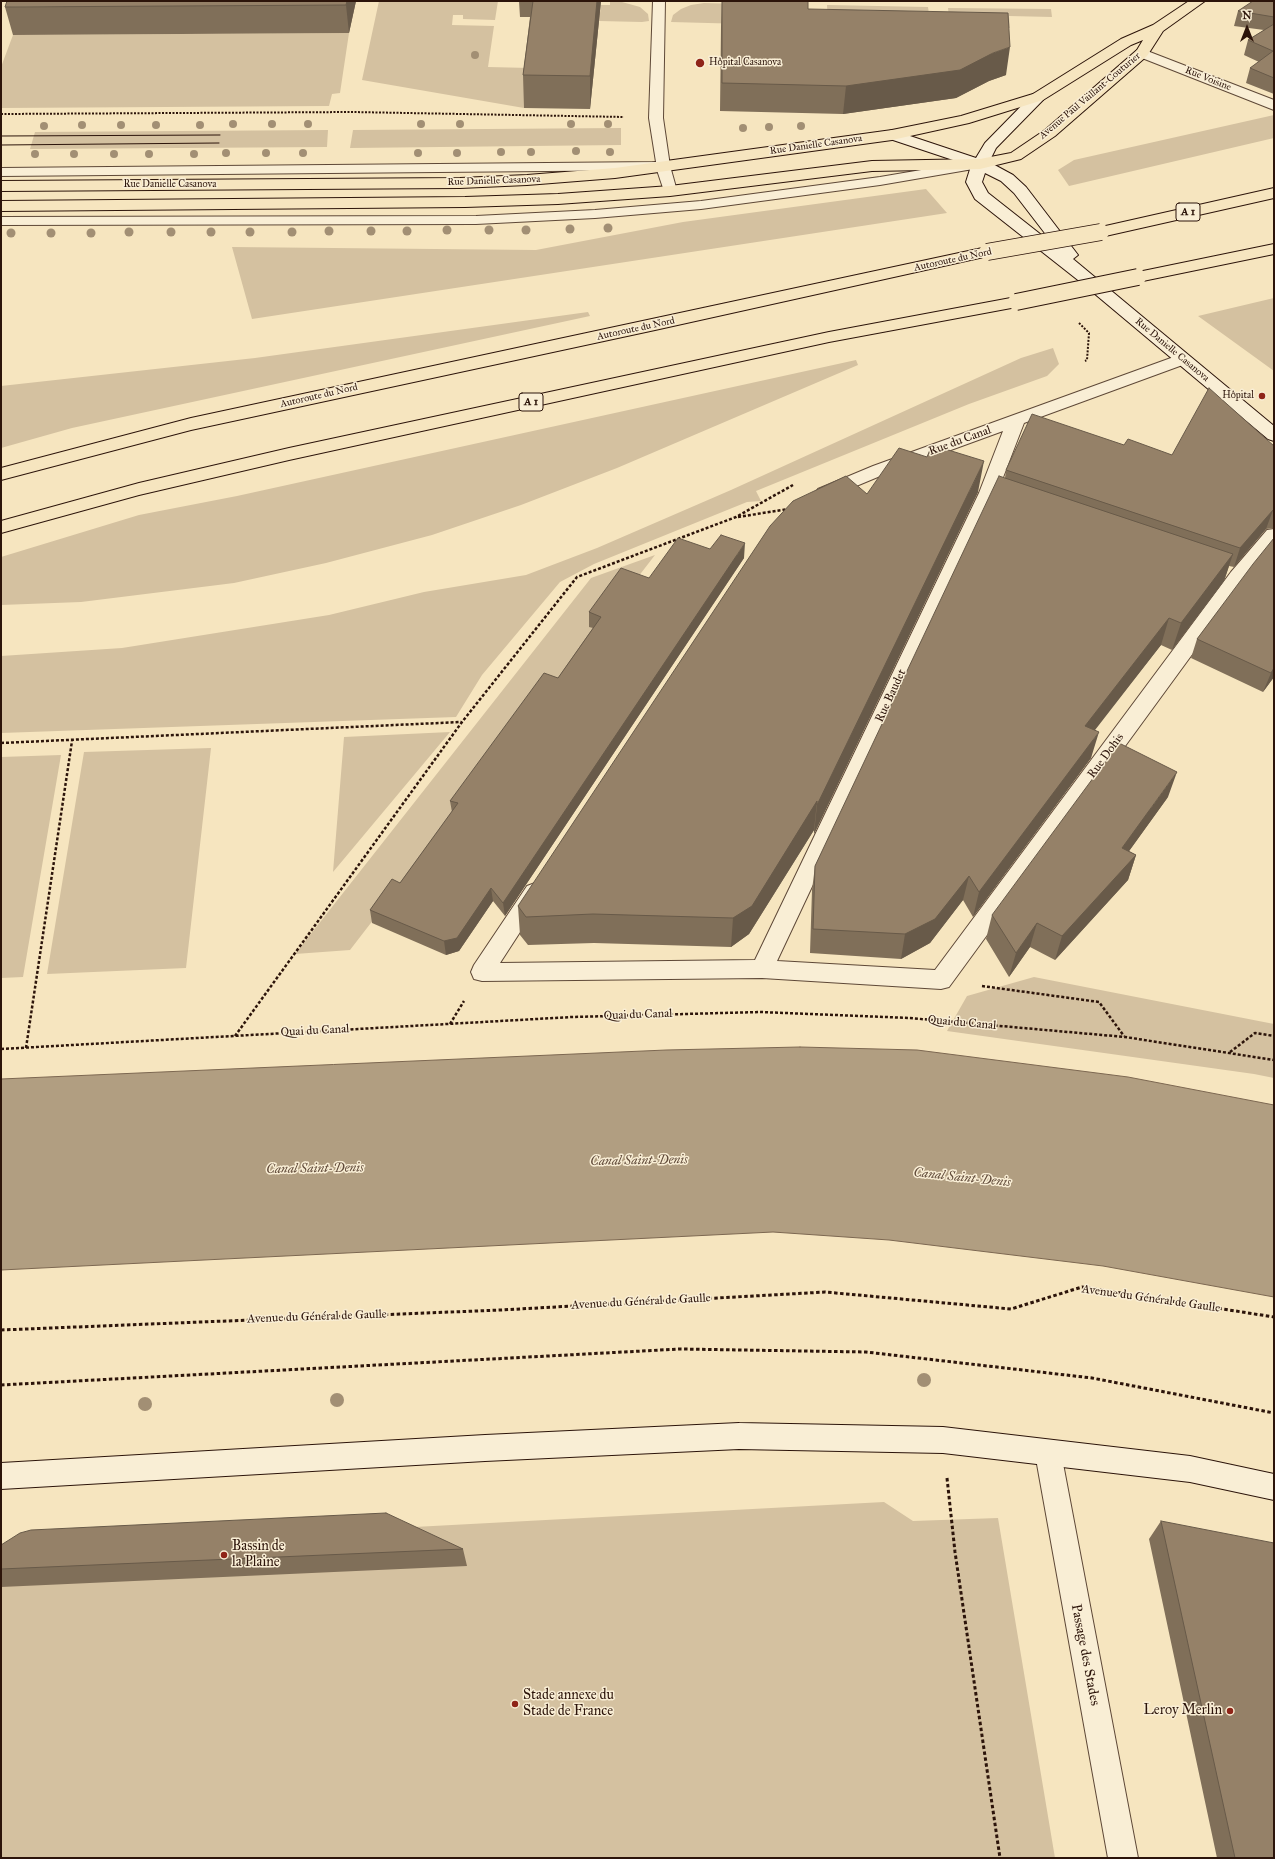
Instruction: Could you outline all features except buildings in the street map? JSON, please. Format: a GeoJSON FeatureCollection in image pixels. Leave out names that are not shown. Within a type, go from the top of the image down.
{"type":"FeatureCollection","features":[{"type":"Feature","properties":{"kind":"main road","name":"Avenue Paul Vaillant-Couturier"},"geometry":{"type":"LineString","coordinates":[[1038,97],[1126,42],[1158,28],[1198,1]]}},
{"type":"Feature","properties":{"kind":"main road","name":"Avenue Paul Vaillant-Couturier"},"geometry":{"type":"LineString","coordinates":[[980,164],[1016,156],[1044,136],[1142,53],[1158,28]]}},
{"type":"Feature","properties":{"kind":"main road"},"geometry":{"type":"LineString","coordinates":[[892,135],[964,120],[1038,97]]}},
{"type":"Feature","properties":{"kind":"main road","name":"Rue Danielle Casanova"},"geometry":{"type":"LineString","coordinates":[[1,186],[467,182],[570,177],[615,173],[892,135]]}},
{"type":"Feature","properties":{"kind":"main road","name":"Rue Danielle Casanova"},"geometry":{"type":"LineString","coordinates":[[1,206],[465,202],[558,199],[670,191],[872,166],[980,164]]}},
{"type":"Feature","properties":{"kind":"main road","name":"Autoroute du Nord"},"geometry":{"type":"LineString","coordinates":[[1,474],[123,441],[268,407],[655,326],[987,252],[1101,232],[1274,193]]}},
{"type":"Feature","properties":{"kind":"main road","name":"A 1"},"geometry":{"type":"LineString","coordinates":[[1,527],[139,489],[289,454],[806,342],[1016,302],[1274,249]]}},
{"type":"Feature","properties":{"kind":"street","name":"Rue Voisine"},"geometry":{"type":"LineString","coordinates":[[1142,53],[1274,105]]}},
{"type":"Feature","properties":{"kind":"street","name":"Avenue Paul Vaillant-Couturier"},"geometry":{"type":"LineString","coordinates":[[980,164],[990,146],[1038,97]]}},
{"type":"Feature","properties":{"kind":"street","name":"Rue Danielle Casanova"},"geometry":{"type":"LineString","coordinates":[[892,135],[980,164],[1007,178],[1020,190],[1089,280]]}},
{"type":"Feature","properties":{"kind":"street","name":"Rue Danielle Casanova"},"geometry":{"type":"LineString","coordinates":[[980,164],[974,182],[981,196],[1089,280],[1274,435]]}},
{"type":"Feature","properties":{"kind":"street","name":"Rue du Canal"},"geometry":{"type":"LineString","coordinates":[[788,509],[879,470],[1182,359]]}},
{"type":"Feature","properties":{"kind":"street","name":"Rue Baudet"},"geometry":{"type":"LineString","coordinates":[[762,969],[996,495],[1016,421]]}},
{"type":"Feature","properties":{"kind":"street","name":"Rue Dohis"},"geometry":{"type":"LineString","coordinates":[[942,980],[1230,575],[1274,535]]}},
{"type":"Feature","properties":{"kind":"street"},"geometry":{"type":"LineString","coordinates":[[547,873],[482,972],[762,969],[942,980]]}},
{"type":"Feature","properties":{"kind":"street"},"geometry":{"type":"LineString","coordinates":[[1,1476],[739,1436],[943,1440],[1190,1470],[1274,1487]]}},
{"type":"Feature","properties":{"kind":"street","name":"Passage des Stades"},"geometry":{"type":"LineString","coordinates":[[1048,1453],[1123,1858]]}},
{"type":"Feature","properties":{"kind":"lane"},"geometry":{"type":"LineString","coordinates":[[659,1],[656,118],[663,166],[670,191]]}},
{"type":"Feature","properties":{"kind":"lane"},"geometry":{"type":"LineString","coordinates":[[1,221],[476,220],[595,214],[717,203],[880,181],[980,164]]}},
{"type":"Feature","properties":{"kind":"lane"},"geometry":{"type":"LineString","coordinates":[[1,172],[610,165],[663,166]]}},
{"type":"Feature","properties":{"kind":"path"},"geometry":{"type":"LineString","coordinates":[[1,114],[353,112],[656,118]]}},
{"type":"Feature","properties":{"kind":"path"},"geometry":{"type":"LineString","coordinates":[[1078,322],[1089,333],[1087,360],[1083,362]]}},
{"type":"Feature","properties":{"kind":"path"},"geometry":{"type":"LineString","coordinates":[[235,1036],[462,722],[576,577],[736,517],[797,482]]}},
{"type":"Feature","properties":{"kind":"path"},"geometry":{"type":"LineString","coordinates":[[736,517],[788,509]]}},
{"type":"Feature","properties":{"kind":"path"},"geometry":{"type":"LineString","coordinates":[[1,744],[462,722]]}},
{"type":"Feature","properties":{"kind":"path"},"geometry":{"type":"LineString","coordinates":[[26,1048],[72,741]]}},
{"type":"Feature","properties":{"kind":"path"},"geometry":{"type":"LineString","coordinates":[[942,980],[1099,1002],[1125,1037]]}},
{"type":"Feature","properties":{"kind":"path","name":"Quai du Canal"},"geometry":{"type":"LineString","coordinates":[[1,1049],[572,1017],[760,1012],[910,1018],[1125,1037],[1274,1060]]}},
{"type":"Feature","properties":{"kind":"path"},"geometry":{"type":"LineString","coordinates":[[1229,1053],[1255,1033],[1274,1036]]}},
{"type":"Feature","properties":{"kind":"path","name":"Avenue du Général de Gaulle"},"geometry":{"type":"LineString","coordinates":[[1,1330],[501,1310],[825,1292],[1011,1309],[1082,1287],[1274,1317]]}},
{"type":"Feature","properties":{"kind":"path"},"geometry":{"type":"LineString","coordinates":[[1,1385],[680,1349],[866,1352],[1092,1378],[1274,1413]]}},
{"type":"Feature","properties":{"kind":"path"},"geometry":{"type":"LineString","coordinates":[[943,1440],[955,1552],[1000,1858]]}},
{"type":"Feature","properties":{"kind":"shaded area"},"geometry":{"type":"Polygon","coordinates":[[[379,1],[498,1],[495,20],[463,19],[463,15],[453,15],[452,25],[494,26],[488,67],[530,68],[524,108],[362,80],[379,1]]]}},
{"type":"Feature","properties":{"kind":"shaded area"},"geometry":{"type":"Polygon","coordinates":[[[610,1],[622,2],[640,7],[648,14],[649,21],[599,21],[601,5],[610,5],[610,1]]]}},
{"type":"Feature","properties":{"kind":"shaded area"},"geometry":{"type":"Polygon","coordinates":[[[704,3],[745,4],[745,24],[671,22],[673,15],[681,9],[691,5],[704,3]]]}},
{"type":"Feature","properties":{"kind":"shaded area"},"geometry":{"type":"Polygon","coordinates":[[[827,5],[928,7],[931,27],[828,26],[827,5]]]}},
{"type":"Feature","properties":{"kind":"shaded area"},"geometry":{"type":"Polygon","coordinates":[[[948,8],[1051,9],[1052,17],[1009,16],[1010,28],[950,27],[948,8]]]}},
{"type":"Feature","properties":{"kind":"shaded area"},"geometry":{"type":"Polygon","coordinates":[[[349,33],[340,93],[332,94],[329,106],[1,108],[1,67],[13,35],[349,33]]]}},
{"type":"Feature","properties":{"kind":"shaded area"},"geometry":{"type":"Polygon","coordinates":[[[1274,115],[1274,138],[1069,186],[1058,170],[1074,160],[1274,115]]]}},
{"type":"Feature","properties":{"kind":"shaded area"},"geometry":{"type":"Polygon","coordinates":[[[621,128],[621,145],[350,148],[353,130],[621,128]]]}},
{"type":"Feature","properties":{"kind":"shaded area"},"geometry":{"type":"Polygon","coordinates":[[[328,130],[327,147],[30,149],[35,132],[328,130]]]}},
{"type":"Feature","properties":{"kind":"shaded area"},"geometry":{"type":"Polygon","coordinates":[[[926,189],[947,213],[252,319],[232,247],[536,250],[683,222],[926,189]]]}},
{"type":"Feature","properties":{"kind":"shaded area"},"geometry":{"type":"Polygon","coordinates":[[[1274,298],[1274,371],[1198,316],[1274,298]]]}},
{"type":"Feature","properties":{"kind":"shaded area"},"geometry":{"type":"Polygon","coordinates":[[[588,312],[590,316],[72,428],[1,448],[1,386],[255,358],[588,312]]]}},
{"type":"Feature","properties":{"kind":"shaded area"},"geometry":{"type":"Polygon","coordinates":[[[1053,348],[1059,364],[1047,376],[969,404],[756,491],[761,501],[747,502],[594,564],[560,582],[482,675],[456,717],[1,733],[1,656],[122,648],[329,615],[424,592],[526,575],[597,548],[731,490],[1021,358],[1053,348]]]}},
{"type":"Feature","properties":{"kind":"shaded area"},"geometry":{"type":"Polygon","coordinates":[[[856,360],[858,365],[617,468],[521,505],[432,535],[326,563],[234,583],[81,602],[1,605],[1,557],[139,515],[237,496],[856,360]]]}},
{"type":"Feature","properties":{"kind":"shaded area"},"geometry":{"type":"Polygon","coordinates":[[[655,555],[350,950],[295,954],[591,578],[655,555]]]}},
{"type":"Feature","properties":{"kind":"shaded area"},"geometry":{"type":"Polygon","coordinates":[[[450,732],[333,872],[344,737],[450,732]]]}},
{"type":"Feature","properties":{"kind":"shaded area"},"geometry":{"type":"Polygon","coordinates":[[[211,748],[186,968],[47,974],[84,752],[211,748]]]}},
{"type":"Feature","properties":{"kind":"shaded area"},"geometry":{"type":"Polygon","coordinates":[[[61,755],[23,977],[1,978],[1,757],[61,755]]]}},
{"type":"Feature","properties":{"kind":"shaded area"},"geometry":{"type":"Polygon","coordinates":[[[1034,977],[1274,1024],[1274,1078],[947,1031],[967,996],[1034,977]]]}},
{"type":"Feature","properties":{"kind":"shaded area","name":"Stade annexe du Stade de France"},"geometry":{"type":"Polygon","coordinates":[[[884,1502],[913,1521],[998,1518],[1055,1858],[1,1858],[1,1549],[884,1502]]]}},
{"type":"Feature","properties":{"kind":"water","name":"Canal Saint-Denis"},"geometry":{"type":"Polygon","coordinates":[[[800,1047],[917,1050],[1128,1077],[1274,1105],[1274,1297],[1103,1266],[889,1240],[773,1232],[1,1270],[1,1079],[666,1050],[800,1047]]]}},
{"type":"Feature","properties":{"kind":"tram line"},"geometry":{"type":"LineString","coordinates":[[1,136],[220,135]]}},
{"type":"Feature","properties":{"kind":"tram line"},"geometry":{"type":"LineString","coordinates":[[1,145],[219,143]]}},
{"type":"Feature","properties":{"kind":"place","name":"Hôpital Casanova"},"geometry":{"type":"Point","coordinates":[700,63]}},
{"type":"Feature","properties":{"kind":"place","name":"Hôpital"},"geometry":{"type":"Point","coordinates":[1262,396]}},
{"type":"Feature","properties":{"kind":"place","name":"Bassin de la Plaine"},"geometry":{"type":"Point","coordinates":[224,1555]}},
{"type":"Feature","properties":{"kind":"place","name":"Stade annexe du Stade de France"},"geometry":{"type":"Point","coordinates":[515,1704]}},
{"type":"Feature","properties":{"kind":"place","name":"Leroy Merlin"},"geometry":{"type":"Point","coordinates":[1230,1711]}}]}
